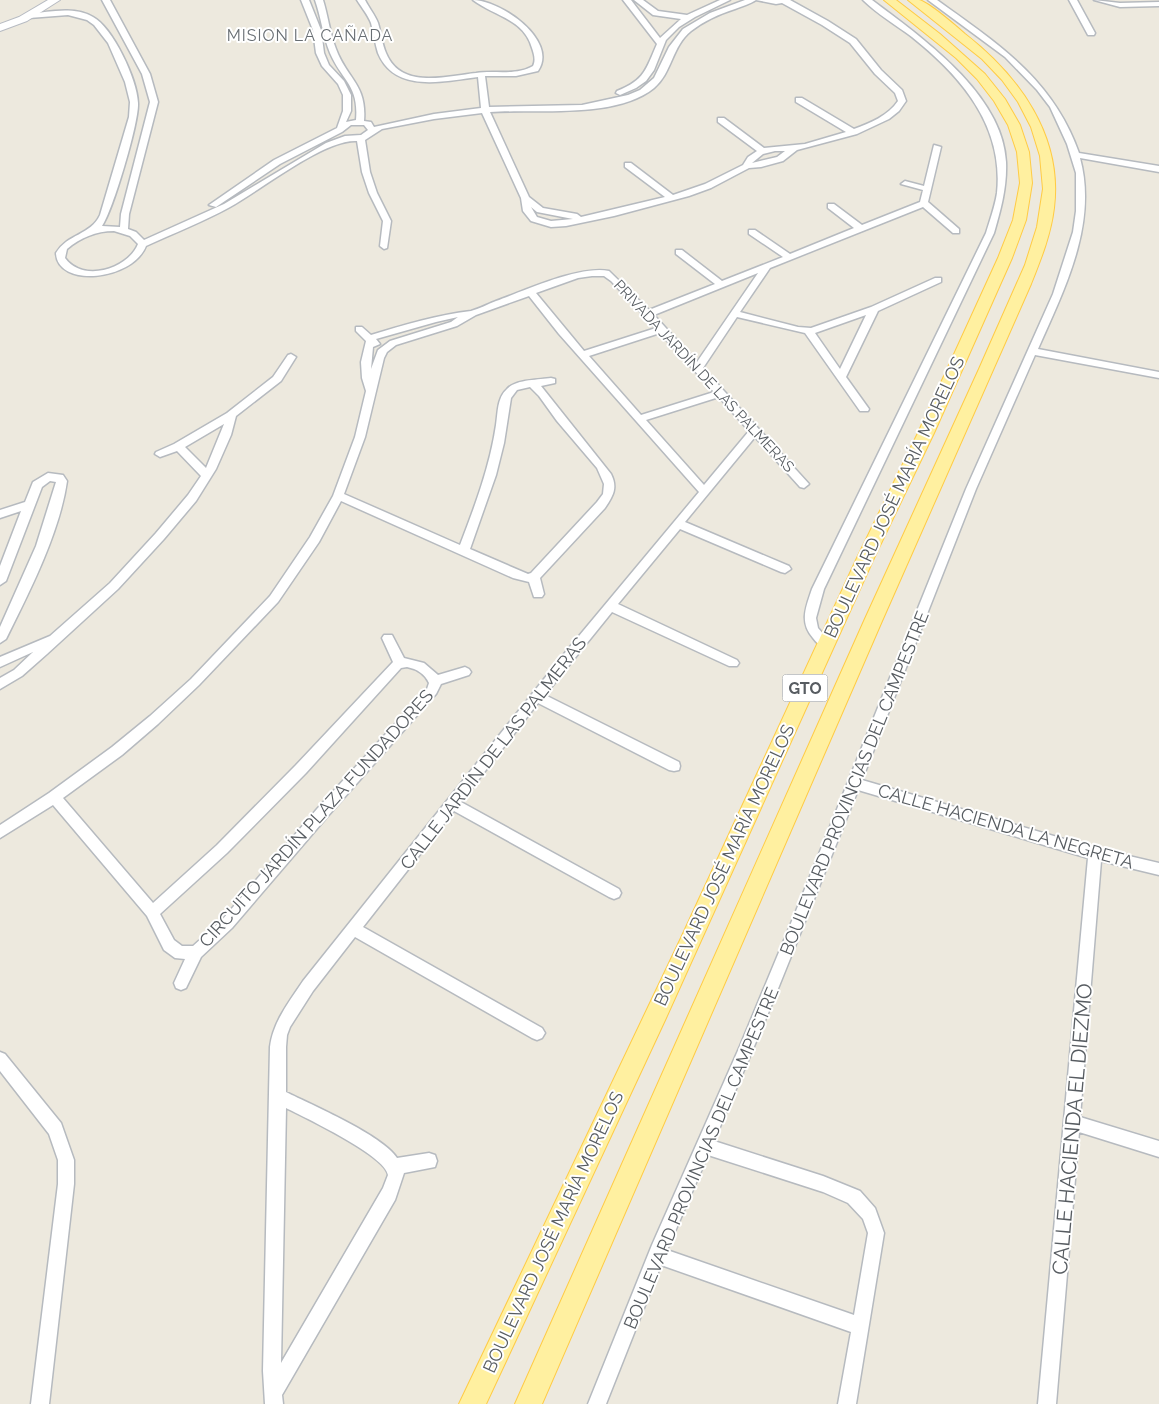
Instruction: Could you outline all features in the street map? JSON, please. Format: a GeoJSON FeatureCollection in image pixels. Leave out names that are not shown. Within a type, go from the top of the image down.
{"type":"FeatureCollection","features":[{"type":"Feature","properties":{"kind":"main road","name":"BOULEVARD JOSÉ MARÍA MORELOS"},"geometry":{"type":"LineString","coordinates":[[528,1404],[621,1199],[863,642],[993,354],[1038,246],[1047,211],[1049,189],[1046,153],[1034,116],[1014,87],[987,59],[911,8],[885,5]]}},
{"type":"Feature","properties":{"kind":"main road","name":"BOULEVARD JOSÉ MARÍA MORELOS"},"geometry":{"type":"LineString","coordinates":[[472,1404],[720,878],[825,644],[925,435],[997,276],[1017,226],[1026,183],[1019,136],[1011,118],[976,70],[911,8]]}},
{"type":"Feature","properties":{"kind":"street"},"geometry":{"type":"LineString","coordinates":[[0,20],[40,0]]}},
{"type":"Feature","properties":{"kind":"street"},"geometry":{"type":"LineString","coordinates":[[0,28],[29,16],[55,0]]}},
{"type":"Feature","properties":{"kind":"street"},"geometry":{"type":"LineString","coordinates":[[106,0],[146,74],[154,102],[125,214],[124,230]]}},
{"type":"Feature","properties":{"kind":"street"},"geometry":{"type":"LineString","coordinates":[[306,0],[317,30],[320,53],[326,66],[348,96],[347,111],[340,129],[342,136],[346,138]]}},
{"type":"Feature","properties":{"kind":"street"},"geometry":{"type":"LineString","coordinates":[[140,240],[219,209],[289,168],[346,138],[362,138],[369,135],[359,93],[335,55],[319,0]]}},
{"type":"Feature","properties":{"kind":"street"},"geometry":{"type":"LineString","coordinates":[[361,0],[374,20],[383,56],[398,73],[412,79],[431,82],[481,74],[527,72],[535,69],[539,61],[537,47],[530,34],[509,17],[477,0]]}},
{"type":"Feature","properties":{"kind":"street"},"geometry":{"type":"LineString","coordinates":[[627,0],[660,43]]}},
{"type":"Feature","properties":{"kind":"street"},"geometry":{"type":"LineString","coordinates":[[638,0],[656,13],[704,20]]}},
{"type":"Feature","properties":{"kind":"street"},"geometry":{"type":"LineString","coordinates":[[140,240],[192,216],[277,162],[347,124],[366,125],[424,118],[484,107],[586,101],[612,96],[642,81],[652,70],[660,43],[672,29],[687,18],[724,0],[733,7]]}},
{"type":"Feature","properties":{"kind":"street"},"geometry":{"type":"LineString","coordinates":[[484,107],[563,109],[593,106],[632,97],[653,84],[662,75],[669,55],[680,37],[704,20],[752,0]]}},
{"type":"Feature","properties":{"kind":"street"},"geometry":{"type":"LineString","coordinates":[[747,166],[751,158],[763,151],[775,148],[794,148],[875,125],[890,117],[901,105],[901,95],[853,41],[785,0],[759,0]]}},
{"type":"Feature","properties":{"kind":"street"},"geometry":{"type":"LineString","coordinates":[[825,644],[813,633],[810,624],[812,607],[818,589],[990,232],[1001,192],[1002,167],[998,143],[989,120],[974,94],[935,52],[885,5],[867,0]]}},
{"type":"Feature","properties":{"kind":"street","name":"BOULEVARD PROVINCIAS DEL CAMPESTRE"},"geometry":{"type":"LineString","coordinates":[[597,1404],[657,1255],[775,980],[978,472],[1061,287],[1076,235],[1081,189],[1076,155],[1057,112],[1035,81],[1002,52],[932,0]]}},
{"type":"Feature","properties":{"kind":"street"},"geometry":{"type":"LineString","coordinates":[[1073,0],[1091,33]]}},
{"type":"Feature","properties":{"kind":"street"},"geometry":{"type":"LineString","coordinates":[[1098,0],[1120,5],[1159,4]]}},
{"type":"Feature","properties":{"kind":"street"},"geometry":{"type":"LineString","coordinates":[[29,16],[62,13],[85,15],[100,24],[129,80],[134,109],[129,133],[108,207],[101,222],[93,230]]}},
{"type":"Feature","properties":{"kind":"street"},"geometry":{"type":"LineString","coordinates":[[112,44],[129,41]]}},
{"type":"Feature","properties":{"kind":"street"},"geometry":{"type":"LineString","coordinates":[[481,74],[484,107],[525,198],[527,211],[540,222],[560,224],[611,214],[672,198],[708,186],[747,166],[780,159],[794,148]]}},
{"type":"Feature","properties":{"kind":"street"},"geometry":{"type":"LineString","coordinates":[[642,81],[653,84]]}},
{"type":"Feature","properties":{"kind":"street"},"geometry":{"type":"LineString","coordinates":[[800,100],[852,132]]}},
{"type":"Feature","properties":{"kind":"street"},"geometry":{"type":"LineString","coordinates":[[721,120],[763,151]]}},
{"type":"Feature","properties":{"kind":"street"},"geometry":{"type":"LineString","coordinates":[[362,138],[365,169],[373,193],[387,221],[384,246]]}},
{"type":"Feature","properties":{"kind":"street"},"geometry":{"type":"LineString","coordinates":[[924,203],[937,147]]}},
{"type":"Feature","properties":{"kind":"street"},"geometry":{"type":"LineString","coordinates":[[1076,155],[1159,169]]}},
{"type":"Feature","properties":{"kind":"street"},"geometry":{"type":"LineString","coordinates":[[277,162],[289,168]]}},
{"type":"Feature","properties":{"kind":"street"},"geometry":{"type":"LineString","coordinates":[[628,165],[672,198]]}},
{"type":"Feature","properties":{"kind":"street"},"geometry":{"type":"LineString","coordinates":[[247,182],[257,188]]}},
{"type":"Feature","properties":{"kind":"street"},"geometry":{"type":"LineString","coordinates":[[905,184],[928,189]]}},
{"type":"Feature","properties":{"kind":"street"},"geometry":{"type":"LineString","coordinates":[[648,314],[924,203]]}},
{"type":"Feature","properties":{"kind":"street"},"geometry":{"type":"LineString","coordinates":[[924,203],[956,231]]}},
{"type":"Feature","properties":{"kind":"street"},"geometry":{"type":"LineString","coordinates":[[831,206],[860,228]]}},
{"type":"Feature","properties":{"kind":"street"},"geometry":{"type":"LineString","coordinates":[[109,228],[124,230],[140,240],[141,252],[135,259],[111,271],[97,273],[71,269],[64,264],[61,256],[63,249],[75,238],[93,230],[109,228]]}},
{"type":"Feature","properties":{"kind":"street"},"geometry":{"type":"LineString","coordinates":[[752,232],[789,258]]}},
{"type":"Feature","properties":{"kind":"street"},"geometry":{"type":"LineString","coordinates":[[679,252],[722,285]]}},
{"type":"Feature","properties":{"kind":"street"},"geometry":{"type":"LineString","coordinates":[[698,368],[767,266]]}},
{"type":"Feature","properties":{"kind":"street","name":"PRIVADA JARDÍN DE LAS PALMERAS"},"geometry":{"type":"LineString","coordinates":[[530,291],[576,276],[602,273],[614,279],[804,484]]}},
{"type":"Feature","properties":{"kind":"street"},"geometry":{"type":"LineString","coordinates":[[735,314],[808,331],[874,309],[938,280]]}},
{"type":"Feature","properties":{"kind":"street"},"geometry":{"type":"LineString","coordinates":[[0,832],[54,797],[117,751],[154,720],[195,682],[274,599],[315,539],[338,496],[356,450],[378,362],[383,350],[393,343],[454,324],[473,313],[530,291],[583,355],[705,492]]}},
{"type":"Feature","properties":{"kind":"street"},"geometry":{"type":"LineString","coordinates":[[841,376],[874,309]]}},
{"type":"Feature","properties":{"kind":"street"},"geometry":{"type":"LineString","coordinates":[[370,340],[380,334],[414,324],[450,315],[473,313]]}},
{"type":"Feature","properties":{"kind":"street"},"geometry":{"type":"LineString","coordinates":[[359,328],[383,350]]}},
{"type":"Feature","properties":{"kind":"street"},"geometry":{"type":"LineString","coordinates":[[583,355],[662,329]]}},
{"type":"Feature","properties":{"kind":"street"},"geometry":{"type":"LineString","coordinates":[[808,331],[864,409]]}},
{"type":"Feature","properties":{"kind":"street"},"geometry":{"type":"LineString","coordinates":[[370,340],[367,369],[368,384],[371,392]]}},
{"type":"Feature","properties":{"kind":"street"},"geometry":{"type":"LineString","coordinates":[[1032,351],[1159,375]]}},
{"type":"Feature","properties":{"kind":"street"},"geometry":{"type":"LineString","coordinates":[[160,454],[178,446],[231,415],[277,379],[290,357]]}},
{"type":"Feature","properties":{"kind":"street"},"geometry":{"type":"LineString","coordinates":[[463,552],[491,472],[506,400],[511,390],[516,386],[552,381]]}},
{"type":"Feature","properties":{"kind":"street"},"geometry":{"type":"LineString","coordinates":[[338,496],[524,578],[534,577],[600,505],[610,488],[609,480],[600,466],[533,385]]}},
{"type":"Feature","properties":{"kind":"street"},"geometry":{"type":"LineString","coordinates":[[639,418],[721,393]]}},
{"type":"Feature","properties":{"kind":"street"},"geometry":{"type":"LineString","coordinates":[[0,684],[27,666],[129,571],[180,512],[207,475],[226,435],[231,415]]}},
{"type":"Feature","properties":{"kind":"street","name":"CALLE JARDÍN DE LAS PALMERAS"},"geometry":{"type":"LineString","coordinates":[[273,1400],[278,1048],[279,1035],[284,1023],[308,986],[637,571],[679,524],[754,432]]}},
{"type":"Feature","properties":{"kind":"street"},"geometry":{"type":"LineString","coordinates":[[178,446],[207,475]]}},
{"type":"Feature","properties":{"kind":"street"},"geometry":{"type":"LineString","coordinates":[[0,581],[28,505],[39,482],[48,477],[61,479],[61,488],[48,532],[31,574],[1,636]]}},
{"type":"Feature","properties":{"kind":"street"},"geometry":{"type":"LineString","coordinates":[[0,514],[28,505]]}},
{"type":"Feature","properties":{"kind":"street"},"geometry":{"type":"LineString","coordinates":[[679,524],[786,569]]}},
{"type":"Feature","properties":{"kind":"street"},"geometry":{"type":"LineString","coordinates":[[534,577],[538,594]]}},
{"type":"Feature","properties":{"kind":"street"},"geometry":{"type":"LineString","coordinates":[[610,606],[733,662]]}},
{"type":"Feature","properties":{"kind":"street"},"geometry":{"type":"LineString","coordinates":[[0,662],[55,638]]}},
{"type":"Feature","properties":{"kind":"street"},"geometry":{"type":"LineString","coordinates":[[152,912],[222,849],[400,663],[388,638]]}},
{"type":"Feature","properties":{"kind":"street","name":"CIRCUITO JARDÍN PLAZA FUNDADORES"},"geometry":{"type":"LineString","coordinates":[[54,797],[152,912],[169,944],[180,953],[196,952],[226,924],[328,806],[432,691],[435,681],[426,670],[406,662],[400,663]]}},
{"type":"Feature","properties":{"kind":"street"},"geometry":{"type":"LineString","coordinates":[[435,681],[466,672]]}},
{"type":"Feature","properties":{"kind":"street"},"geometry":{"type":"LineString","coordinates":[[537,697],[674,766]]}},
{"type":"Feature","properties":{"kind":"street","name":"CALLE HACIENDA LA NEGRETA"},"geometry":{"type":"LineString","coordinates":[[854,783],[1095,854],[1159,869]]}},
{"type":"Feature","properties":{"kind":"street"},"geometry":{"type":"LineString","coordinates":[[452,804],[614,893]]}},
{"type":"Feature","properties":{"kind":"street","name":"CALLE HACIENDA EL DIEZMO"},"geometry":{"type":"LineString","coordinates":[[1047,1404],[1095,854]]}},
{"type":"Feature","properties":{"kind":"street"},"geometry":{"type":"LineString","coordinates":[[354,929],[537,1033]]}},
{"type":"Feature","properties":{"kind":"street"},"geometry":{"type":"LineString","coordinates":[[181,983],[196,952]]}},
{"type":"Feature","properties":{"kind":"street"},"geometry":{"type":"LineString","coordinates":[[1,1066],[55,1129],[66,1160],[66,1184],[40,1404]]}},
{"type":"Feature","properties":{"kind":"street"},"geometry":{"type":"LineString","coordinates":[[278,1096],[379,1150],[395,1166],[429,1160]]}},
{"type":"Feature","properties":{"kind":"street"},"geometry":{"type":"LineString","coordinates":[[1073,1123],[1159,1149]]}},
{"type":"Feature","properties":{"kind":"street"},"geometry":{"type":"LineString","coordinates":[[704,1146],[824,1184],[854,1197],[869,1214],[876,1233],[847,1404]]}},
{"type":"Feature","properties":{"kind":"street","name":"CALLE JARDÍN DE LAS PALMERAS"},"geometry":{"type":"LineString","coordinates":[[273,1400],[394,1183],[395,1166]]}},
{"type":"Feature","properties":{"kind":"street"},"geometry":{"type":"LineString","coordinates":[[657,1255],[859,1326]]}},
{"type":"Feature","properties":{"kind":"district","name":"MISION LA CAÑADA"},"geometry":{"type":"Point","coordinates":[310,35]}}]}
